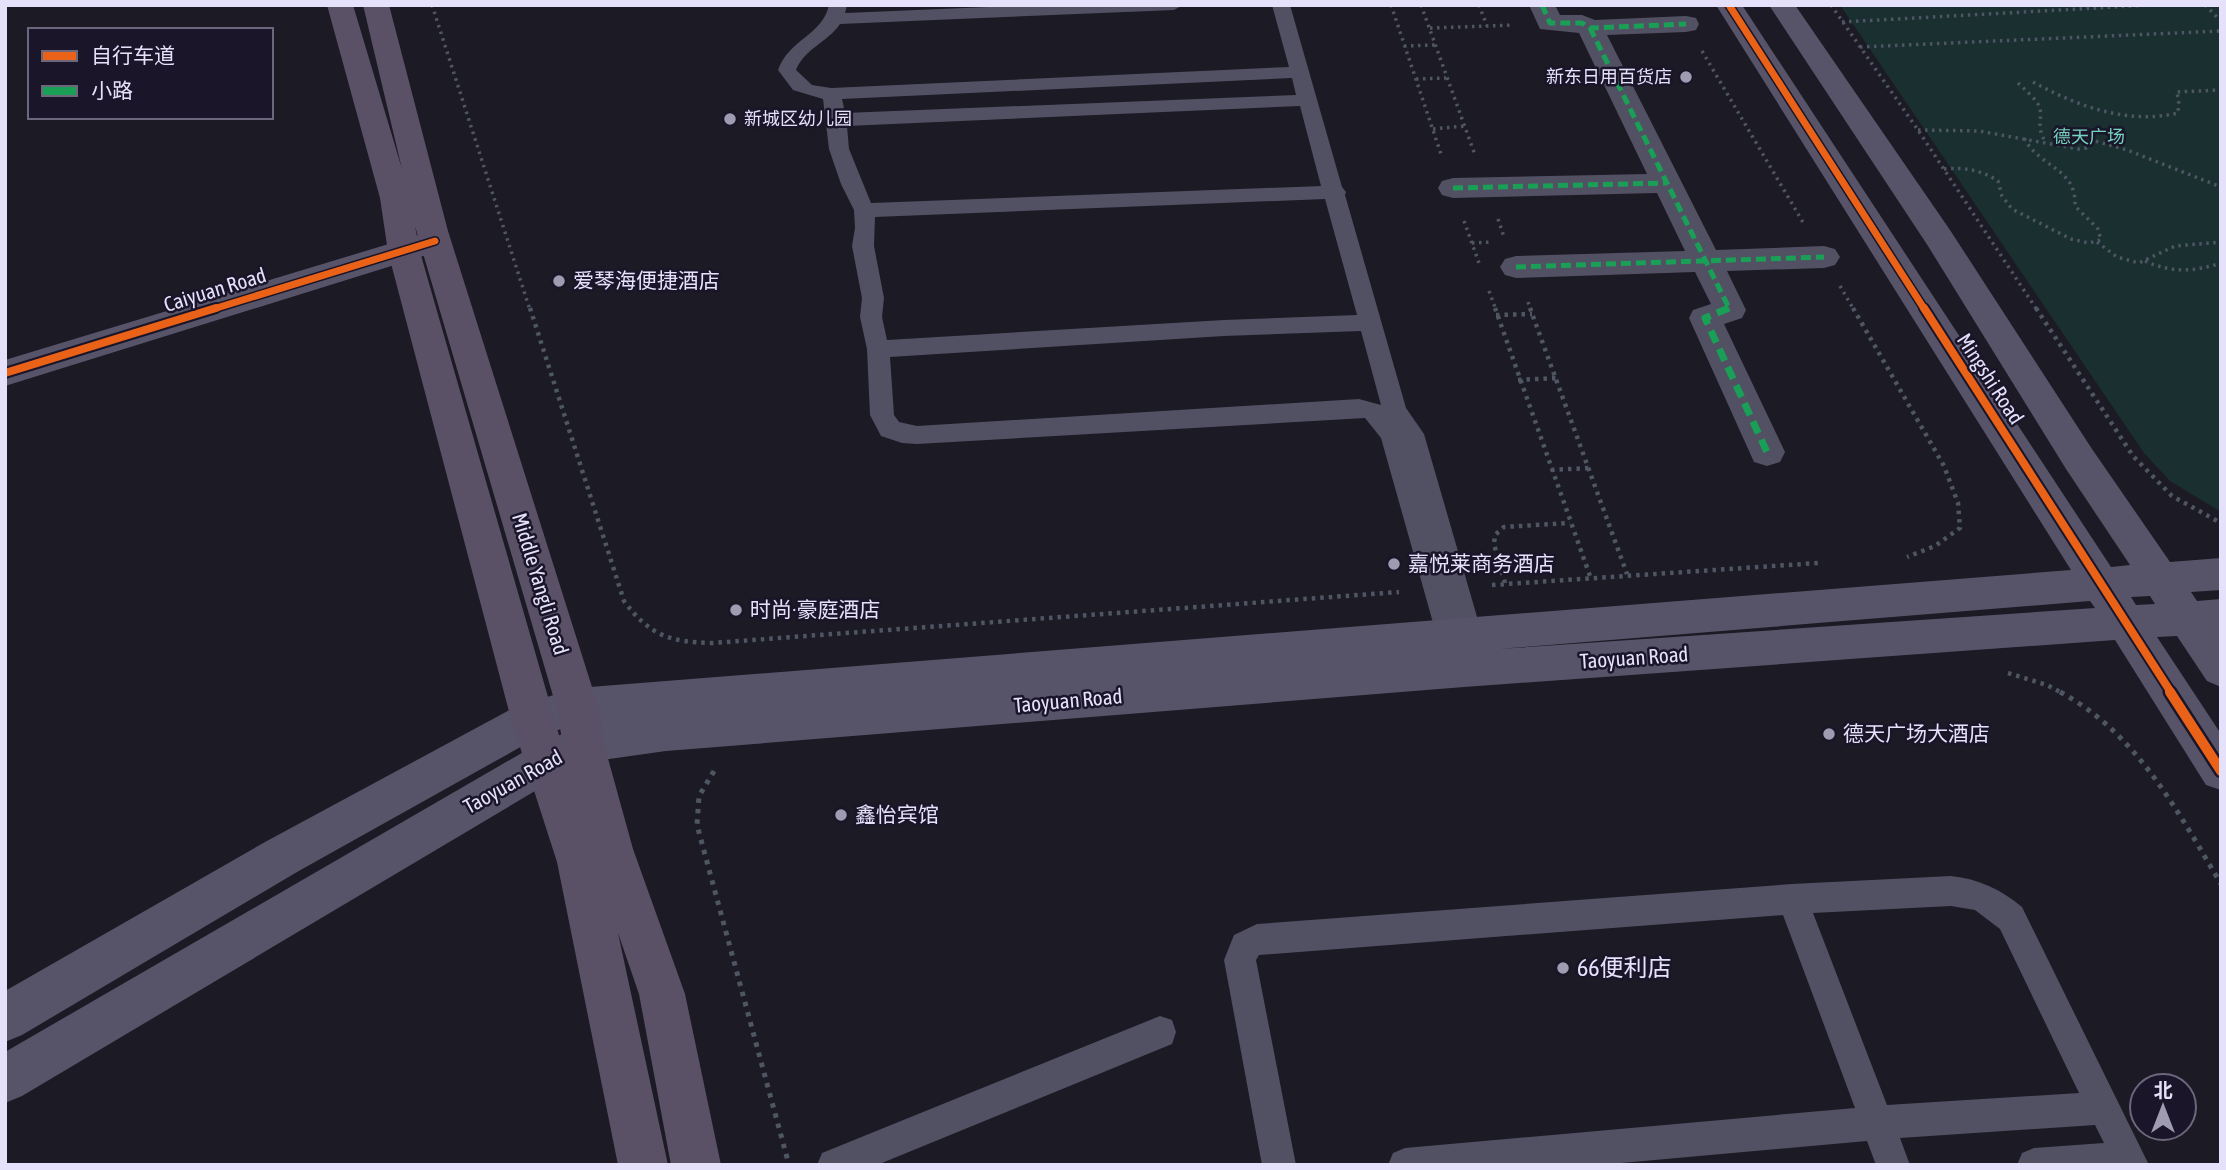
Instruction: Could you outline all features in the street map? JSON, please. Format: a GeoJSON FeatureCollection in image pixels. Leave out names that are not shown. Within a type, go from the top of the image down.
{"type":"FeatureCollection","features":[{"type":"Feature","properties":{"kind":"main road","name":"Middle Yangli Road"},"geometry":{"type":"LineString","coordinates":[[341,5],[395,198],[418,241],[569,737],[662,994],[696,1165]]}},
{"type":"Feature","properties":{"kind":"main road","name":"Middle Yangli Road"},"geometry":{"type":"LineString","coordinates":[[376,5],[418,241],[532,719]]}},
{"type":"Feature","properties":{"kind":"main road","name":"Mingshi Road"},"geometry":{"type":"LineString","coordinates":[[1729,5],[2221,771]]}},
{"type":"Feature","properties":{"kind":"main road","name":"Mingshi Road"},"geometry":{"type":"LineString","coordinates":[[1782,5],[1939,238],[2079,458],[2160,579],[2204,618],[2221,669]]}},
{"type":"Feature","properties":{"kind":"main road"},"geometry":{"type":"LineString","coordinates":[[1881,241],[1939,238]]}},
{"type":"Feature","properties":{"kind":"main road","name":"Caiyuan Road"},"geometry":{"type":"LineString","coordinates":[[5,356],[418,241]]}},
{"type":"Feature","properties":{"kind":"main road","name":"Caiyuan Road"},"geometry":{"type":"LineString","coordinates":[[5,373],[418,241]]}},
{"type":"Feature","properties":{"kind":"main road","name":"Taoyuan Road"},"geometry":{"type":"LineString","coordinates":[[5,1079],[569,737],[1459,635],[2221,574]]}},
{"type":"Feature","properties":{"kind":"main road","name":"Taoyuan Road"},"geometry":{"type":"LineString","coordinates":[[5,1018],[281,857],[532,719],[569,737],[666,732],[1408,674],[2204,618]]}},
{"type":"Feature","properties":{"kind":"main road","name":"Middle Yangli Road"},"geometry":{"type":"LineString","coordinates":[[569,737],[579,862],[643,1165]]}},
{"type":"Feature","properties":{"kind":"street"},"geometry":{"type":"LineString","coordinates":[[1546,14],[1582,23],[1590,28],[1730,310],[1705,318],[1767,452]]}},
{"type":"Feature","properties":{"kind":"street"},"geometry":{"type":"LineString","coordinates":[[1590,28],[1686,24]]}},
{"type":"Feature","properties":{"kind":"street"},"geometry":{"type":"LineString","coordinates":[[1453,188],[1667,183]]}},
{"type":"Feature","properties":{"kind":"street"},"geometry":{"type":"LineString","coordinates":[[1516,267],[1824,257]]}},
{"type":"Feature","properties":{"kind":"lane"},"geometry":{"type":"LineString","coordinates":[[1174,5],[838,12],[826,31],[793,53],[787,71],[794,82],[804,89],[831,94],[1301,72]]}},
{"type":"Feature","properties":{"kind":"lane"},"geometry":{"type":"LineString","coordinates":[[1281,5],[1336,192],[1395,411],[1412,434],[1459,635]]}},
{"type":"Feature","properties":{"kind":"lane"},"geometry":{"type":"LineString","coordinates":[[831,94],[837,120],[839,149],[851,184],[864,210],[863,246],[873,298],[872,317],[878,349],[882,415],[890,429],[902,434],[1359,408],[1373,411],[1392,435],[1435,590],[1459,635]]}},
{"type":"Feature","properties":{"kind":"lane"},"geometry":{"type":"LineString","coordinates":[[837,120],[1308,100]]}},
{"type":"Feature","properties":{"kind":"lane"},"geometry":{"type":"LineString","coordinates":[[864,210],[1336,192]]}},
{"type":"Feature","properties":{"kind":"lane"},"geometry":{"type":"LineString","coordinates":[[878,349],[1197,329],[1371,323]]}},
{"type":"Feature","properties":{"kind":"lane"},"geometry":{"type":"LineString","coordinates":[[1279,1165],[1275,1156],[1259,1049],[1240,960],[1245,946],[1257,940],[1792,899],[1951,891],[1975,893],[1990,899],[2011,918],[2131,1162],[2034,1165]]}},
{"type":"Feature","properties":{"kind":"lane"},"geometry":{"type":"LineString","coordinates":[[1792,899],[1893,1165]]}},
{"type":"Feature","properties":{"kind":"lane"},"geometry":{"type":"LineString","coordinates":[[834,1165],[1160,1032]]}},
{"type":"Feature","properties":{"kind":"lane"},"geometry":{"type":"LineString","coordinates":[[1405,1165],[1876,1123],[2103,1108]]}},
{"type":"Feature","properties":{"kind":"path"},"geometry":{"type":"LineString","coordinates":[[432,5],[624,601],[639,622],[656,635],[681,643],[712,643],[1435,590]]}},
{"type":"Feature","properties":{"kind":"path"},"geometry":{"type":"LineString","coordinates":[[1453,5],[1477,5],[1487,26]]}},
{"type":"Feature","properties":{"kind":"path"},"geometry":{"type":"LineString","coordinates":[[1831,5],[1918,130],[2133,456],[2172,496],[2221,523]]}},
{"type":"Feature","properties":{"kind":"path"},"geometry":{"type":"LineString","coordinates":[[1842,22],[2151,5]]}},
{"type":"Feature","properties":{"kind":"path"},"geometry":{"type":"LineString","coordinates":[[2205,5],[2221,21]]}},
{"type":"Feature","properties":{"kind":"path"},"geometry":{"type":"LineString","coordinates":[[1430,29],[1487,26],[1546,14]]}},
{"type":"Feature","properties":{"kind":"path"},"geometry":{"type":"LineString","coordinates":[[1859,47],[2221,31]]}},
{"type":"Feature","properties":{"kind":"path"},"geometry":{"type":"LineString","coordinates":[[1404,46],[1435,45]]}},
{"type":"Feature","properties":{"kind":"path"},"geometry":{"type":"LineString","coordinates":[[1416,79],[1446,78]]}},
{"type":"Feature","properties":{"kind":"path"},"geometry":{"type":"LineString","coordinates":[[2034,82],[2063,97],[2092,107],[2157,117],[2178,113],[2179,99],[2176,92],[2221,90]]}},
{"type":"Feature","properties":{"kind":"path"},"geometry":{"type":"LineString","coordinates":[[2018,83],[2038,103],[2041,114],[2037,119],[2038,130],[2047,144]]}},
{"type":"Feature","properties":{"kind":"path"},"geometry":{"type":"LineString","coordinates":[[1433,128],[1465,126]]}},
{"type":"Feature","properties":{"kind":"path"},"geometry":{"type":"LineString","coordinates":[[1918,130],[1937,128],[1979,131],[2078,149],[2086,148],[2095,141],[2221,187]]}},
{"type":"Feature","properties":{"kind":"path"},"geometry":{"type":"LineString","coordinates":[[2024,138],[2035,156],[2075,185],[2078,193],[2075,206],[2078,213],[2101,233],[2101,240],[2097,242]]}},
{"type":"Feature","properties":{"kind":"path"},"geometry":{"type":"LineString","coordinates":[[1944,169],[1983,171],[1997,181],[2002,196],[2012,209],[2071,239],[2097,242],[2127,261],[2145,261],[2175,246],[2221,242]]}},
{"type":"Feature","properties":{"kind":"path"},"geometry":{"type":"LineString","coordinates":[[2145,261],[2156,267],[2180,272],[2221,263]]}},
{"type":"Feature","properties":{"kind":"path"},"geometry":{"type":"LineString","coordinates":[[1496,315],[1532,314]]}},
{"type":"Feature","properties":{"kind":"path"},"geometry":{"type":"LineString","coordinates":[[1518,380],[1556,378]]}},
{"type":"Feature","properties":{"kind":"path"},"geometry":{"type":"LineString","coordinates":[[1551,470],[1589,468]]}},
{"type":"Feature","properties":{"kind":"path"},"geometry":{"type":"LineString","coordinates":[[1505,583],[1494,544],[1495,535],[1504,527],[1570,523]]}},
{"type":"Feature","properties":{"kind":"path"},"geometry":{"type":"LineString","coordinates":[[2003,672],[2029,677],[2052,688],[2077,702],[2120,734],[2162,787],[2221,884]]}},
{"type":"Feature","properties":{"kind":"path"},"geometry":{"type":"LineString","coordinates":[[717,768],[705,781],[695,802],[697,825],[789,1165]]}},
{"type":"Feature","properties":{"kind":"green space","name":"德天广场"},"geometry":{"type":"Polygon","coordinates":[[[1840,5],[2221,5],[2221,512],[2170,481],[2144,453],[1840,5]]]}},
{"type":"Feature","properties":{"kind":"marked path"},"geometry":{"type":"LineString","coordinates":[[1542,5],[1550,23],[1582,23],[1590,28],[1686,24]]}},
{"type":"Feature","properties":{"kind":"marked path"},"geometry":{"type":"LineString","coordinates":[[1590,28],[1730,310],[1705,318],[1767,452]]}},
{"type":"Feature","properties":{"kind":"marked path"},"geometry":{"type":"LineString","coordinates":[[1453,188],[1667,183]]}},
{"type":"Feature","properties":{"kind":"marked path"},"geometry":{"type":"LineString","coordinates":[[1516,267],[1824,257]]}},
{"type":"Feature","properties":{"kind":"cycle path"},"geometry":{"type":"LineString","coordinates":[[1729,5],[2221,771]]}},
{"type":"Feature","properties":{"kind":"cycle path"},"geometry":{"type":"LineString","coordinates":[[5,373],[435,241]]}},
{"type":"Feature","properties":{"kind":"place","name":"新东日用百货店"},"geometry":{"type":"Point","coordinates":[1686,77]}},
{"type":"Feature","properties":{"kind":"place","name":"新城区幼儿园"},"geometry":{"type":"Point","coordinates":[730,119]}},
{"type":"Feature","properties":{"kind":"place","name":"爱琴海便捷酒店"},"geometry":{"type":"Point","coordinates":[559,281]}},
{"type":"Feature","properties":{"kind":"place","name":"嘉悦莱商务酒店"},"geometry":{"type":"Point","coordinates":[1394,564]}},
{"type":"Feature","properties":{"kind":"place","name":"时尚·豪庭酒店"},"geometry":{"type":"Point","coordinates":[736,610]}},
{"type":"Feature","properties":{"kind":"place","name":"德天广场大酒店"},"geometry":{"type":"Point","coordinates":[1829,734]}},
{"type":"Feature","properties":{"kind":"place","name":"鑫怡宾馆"},"geometry":{"type":"Point","coordinates":[841,815]}},
{"type":"Feature","properties":{"kind":"place","name":"66便利店"},"geometry":{"type":"Point","coordinates":[1563,968]}}]}
